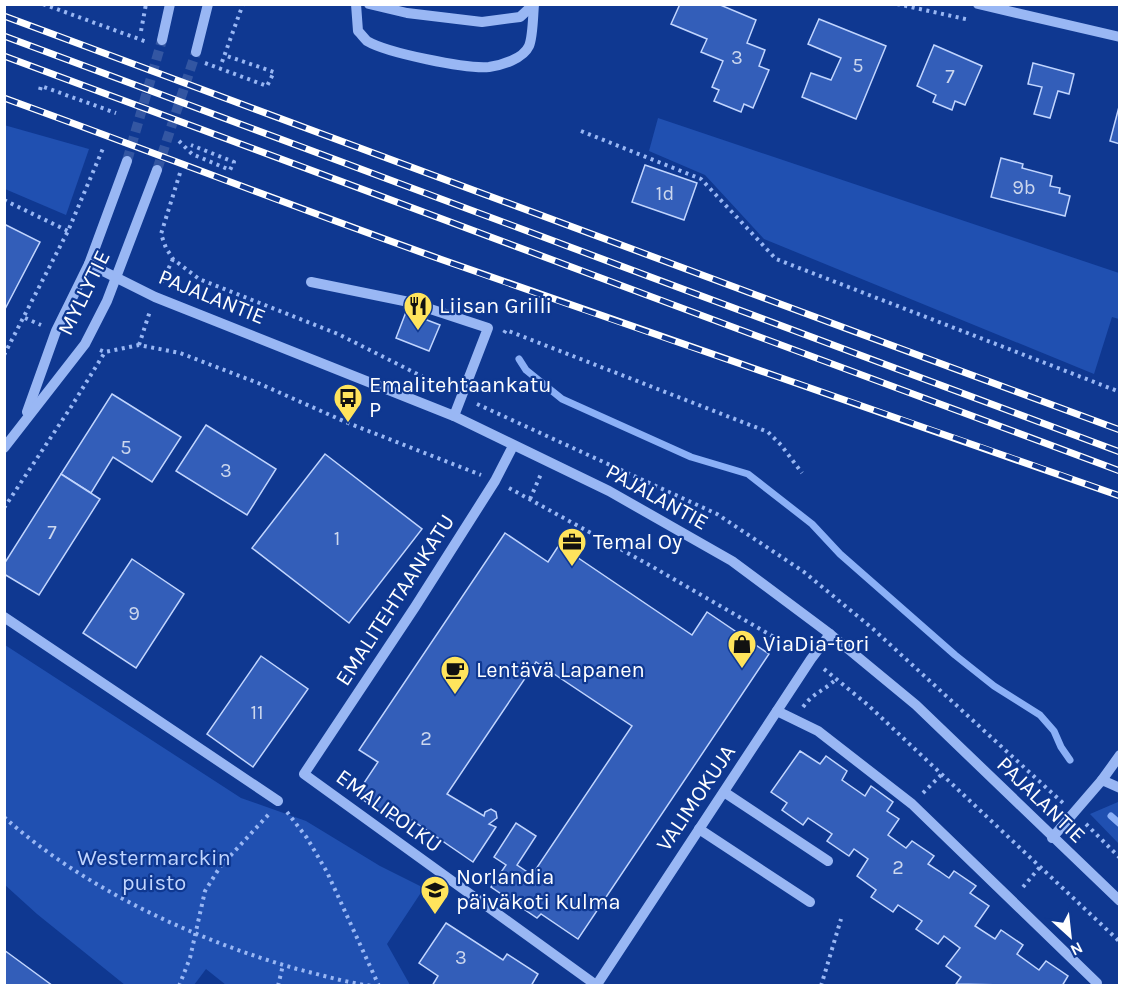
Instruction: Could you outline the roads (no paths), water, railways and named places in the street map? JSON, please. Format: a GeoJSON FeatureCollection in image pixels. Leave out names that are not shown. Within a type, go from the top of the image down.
{"type":"FeatureCollection","features":[{"type":"Feature","properties":{"kind":"street"},"geometry":{"type":"LineString","coordinates":[[162,40],[170,4]]}},
{"type":"Feature","properties":{"kind":"street"},"geometry":{"type":"LineString","coordinates":[[196,52],[208,4]]}},
{"type":"Feature","properties":{"kind":"street"},"geometry":{"type":"LineString","coordinates":[[356,4],[358,31],[367,40],[398,52],[436,61],[486,67],[505,64],[529,47],[534,4]]}},
{"type":"Feature","properties":{"kind":"street"},"geometry":{"type":"LineString","coordinates":[[369,4],[407,13],[482,22],[520,17],[534,4]]}},
{"type":"Feature","properties":{"kind":"street"},"geometry":{"type":"LineString","coordinates":[[978,4],[1119,37]]}},
{"type":"Feature","properties":{"kind":"street","name":"MYLLYTIE"},"geometry":{"type":"LineString","coordinates":[[24,421],[56,331],[89,264],[127,160]]}},
{"type":"Feature","properties":{"kind":"street","name":"MYLLYTIE"},"geometry":{"type":"LineString","coordinates":[[4,447],[84,344],[107,301],[157,170]]}},
{"type":"Feature","properties":{"kind":"street","name":"PAJALANTIE"},"geometry":{"type":"LineString","coordinates":[[89,264],[155,297],[454,416],[609,491],[732,561],[830,634],[916,705],[1119,902]]}},
{"type":"Feature","properties":{"kind":"street"},"geometry":{"type":"LineString","coordinates":[[311,282],[409,302],[488,328],[454,416]]}},
{"type":"Feature","properties":{"kind":"street","name":"EMALITEHTAANKATU"},"geometry":{"type":"LineString","coordinates":[[304,774],[415,607],[495,481],[513,446]]}},
{"type":"Feature","properties":{"kind":"street"},"geometry":{"type":"LineString","coordinates":[[4,617],[278,801]]}},
{"type":"Feature","properties":{"kind":"street","name":"VALIMOKUJA"},"geometry":{"type":"LineString","coordinates":[[596,985],[811,659],[830,634]]}},
{"type":"Feature","properties":{"kind":"street"},"geometry":{"type":"LineString","coordinates":[[777,711],[818,731],[912,804],[1097,983]]}},
{"type":"Feature","properties":{"kind":"street"},"geometry":{"type":"LineString","coordinates":[[1052,838],[1102,780],[1119,755]]}},
{"type":"Feature","properties":{"kind":"street","name":"EMALIPOLKU"},"geometry":{"type":"LineString","coordinates":[[304,774],[596,985]]}},
{"type":"Feature","properties":{"kind":"street"},"geometry":{"type":"LineString","coordinates":[[1102,780],[1119,788]]}},
{"type":"Feature","properties":{"kind":"street"},"geometry":{"type":"LineString","coordinates":[[724,792],[828,861]]}},
{"type":"Feature","properties":{"kind":"street"},"geometry":{"type":"LineString","coordinates":[[699,829],[810,902]]}},
{"type":"Feature","properties":{"kind":"waterway"},"geometry":{"type":"LineString","coordinates":[[519,359],[526,370],[562,399],[691,457],[748,474],[812,524],[840,554],[955,655],[994,686],[1040,715],[1054,731],[1070,760]]}},
{"type":"Feature","properties":{"kind":"waterway"},"geometry":{"type":"LineString","coordinates":[[1111,816],[1120,824]]}},
{"type":"Feature","properties":{"kind":"tunnel"},"geometry":{"type":"LineString","coordinates":[[127,161],[162,40]]}},
{"type":"Feature","properties":{"kind":"tunnel"},"geometry":{"type":"LineString","coordinates":[[157,170],[196,52]]}},
{"type":"Feature","properties":{"kind":"railway"},"geometry":{"type":"LineString","coordinates":[[4,16],[1120,430]]}},
{"type":"Feature","properties":{"kind":"railway"},"geometry":{"type":"LineString","coordinates":[[4,36],[1120,452]]}},
{"type":"Feature","properties":{"kind":"railway"},"geometry":{"type":"LineString","coordinates":[[4,56],[1120,471]]}},
{"type":"Feature","properties":{"kind":"railway"},"geometry":{"type":"LineString","coordinates":[[4,98],[440,259],[1120,496]]}},
{"type":"Feature","properties":{"kind":"place","name":"Liisan Grilli"},"geometry":{"type":"Point","coordinates":[418,332]}},
{"type":"Feature","properties":{"kind":"place","name":"Emalitehtaankatu P"},"geometry":{"type":"Point","coordinates":[348,424]}},
{"type":"Feature","properties":{"kind":"place","name":"Temal Oy"},"geometry":{"type":"Point","coordinates":[572,568]}},
{"type":"Feature","properties":{"kind":"place","name":"ViaDia-tori"},"geometry":{"type":"Point","coordinates":[742,670]}},
{"type":"Feature","properties":{"kind":"place","name":"Lentävä Lapanen"},"geometry":{"type":"Point","coordinates":[455,696]}},
{"type":"Feature","properties":{"kind":"place","name":"Norlandia päiväkoti Kulma"},"geometry":{"type":"Point","coordinates":[435,916]}},
{"type":"Feature","properties":{"kind":"park label","name":"Westermarckin puisto"},"geometry":{"type":"Point","coordinates":[154,870]}}]}
